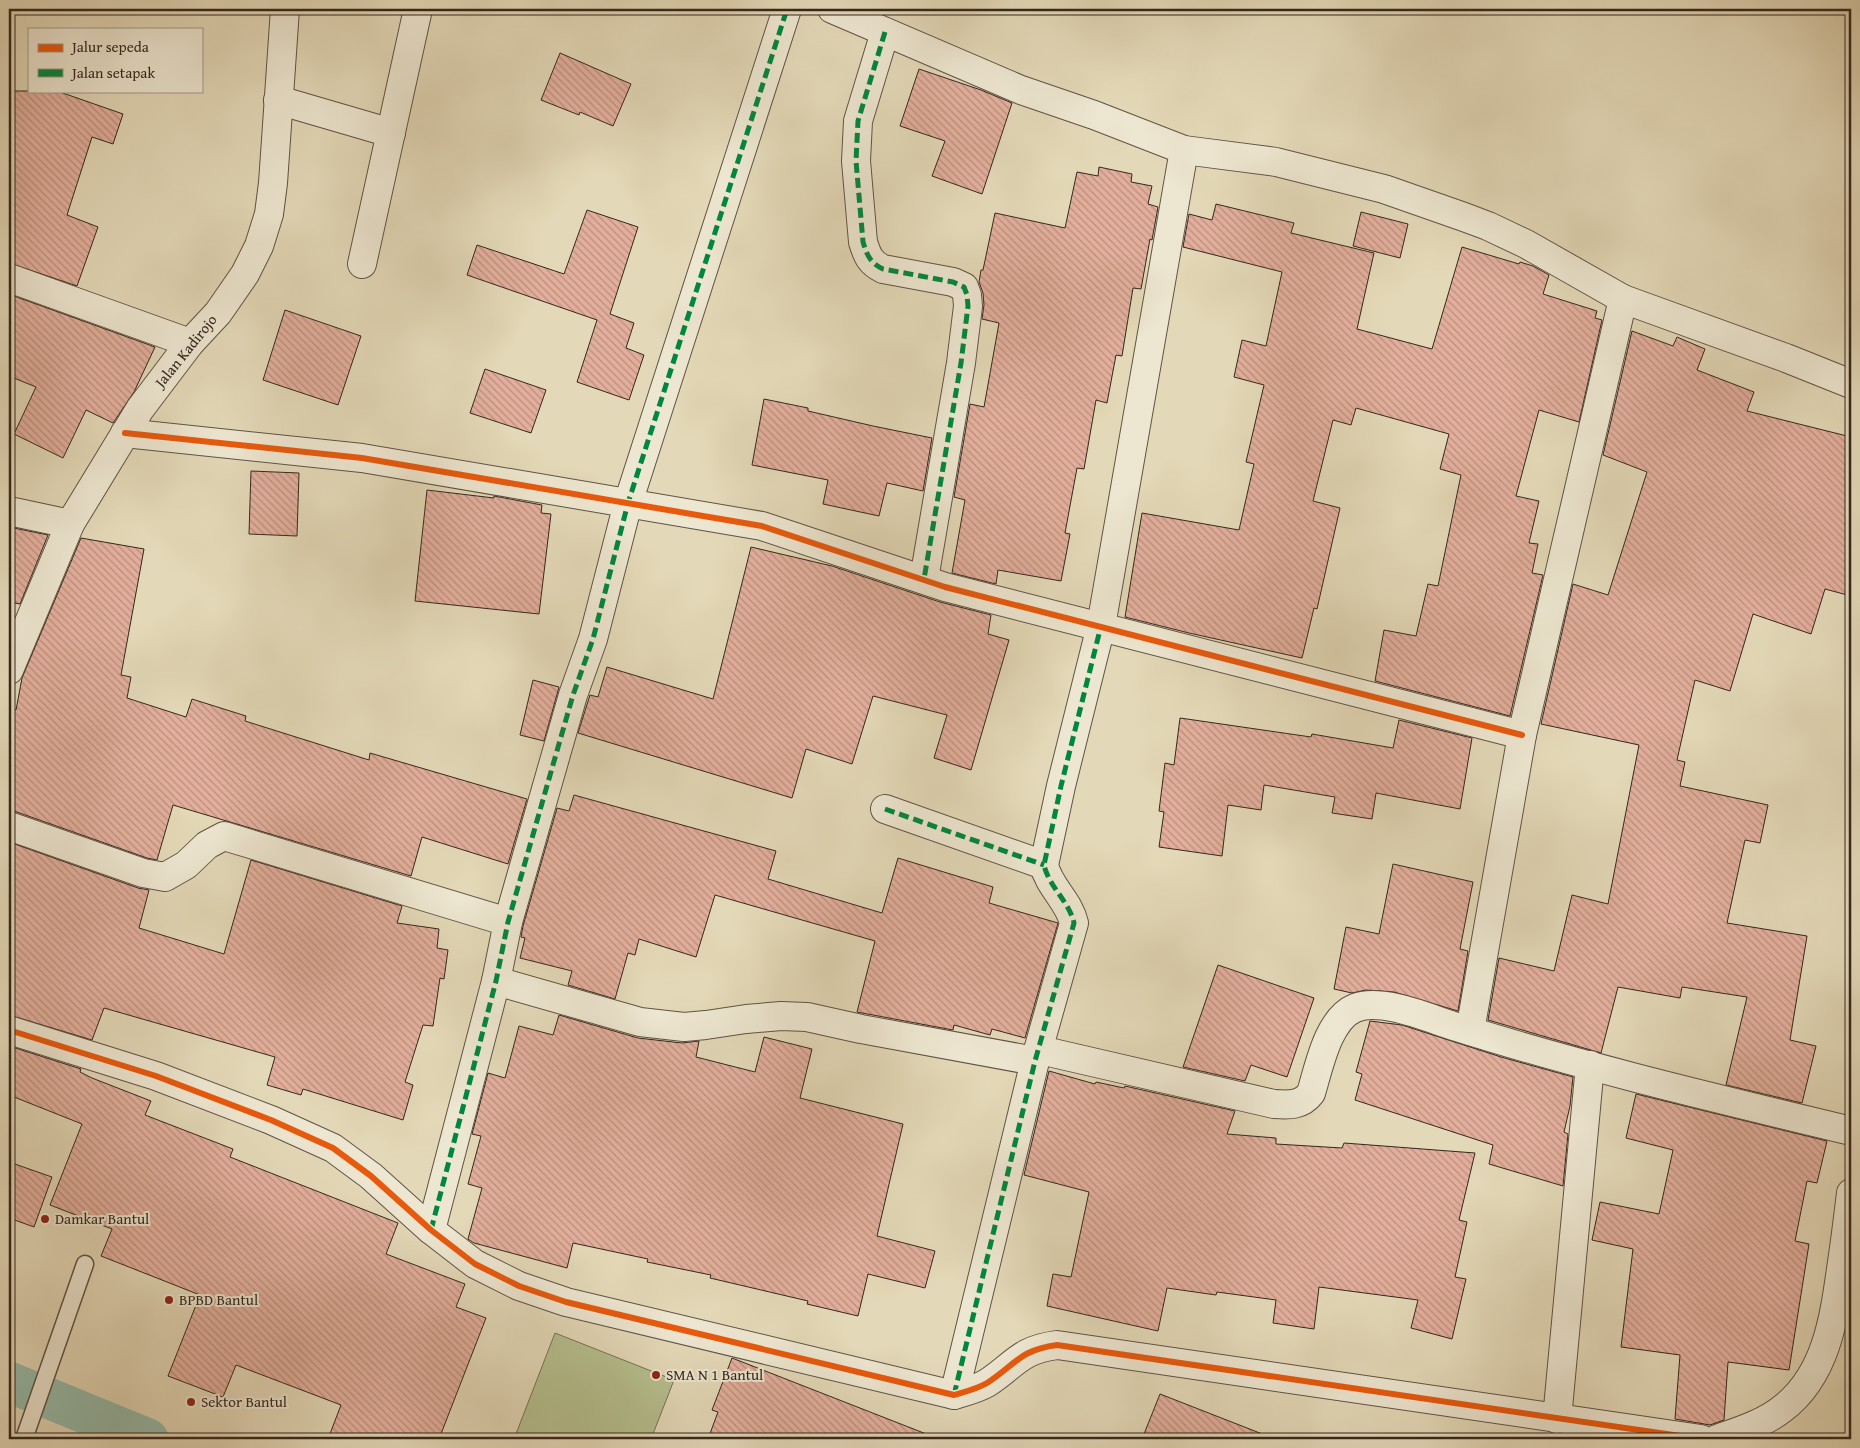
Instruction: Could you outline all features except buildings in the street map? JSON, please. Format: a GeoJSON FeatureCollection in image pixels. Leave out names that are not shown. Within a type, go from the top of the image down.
{"type":"FeatureCollection","features":[{"type":"Feature","properties":{"kind":"street","name":"Jalan Kadirojo"},"geometry":{"type":"LineString","coordinates":[[9,670],[70,524],[140,409],[190,343],[218,313],[245,274],[259,246],[269,214],[284,9]]}},
{"type":"Feature","properties":{"kind":"street"},"geometry":{"type":"LineString","coordinates":[[362,264],[418,9]]}},
{"type":"Feature","properties":{"kind":"street"},"geometry":{"type":"LineString","coordinates":[[431,1230],[496,981],[508,922],[573,694],[593,639],[628,503],[787,9]]}},
{"type":"Feature","properties":{"kind":"street"},"geometry":{"type":"LineString","coordinates":[[832,9],[1021,90],[1094,115],[1184,150],[1276,162],[1384,190],[1432,205],[1488,226],[1511,237],[1624,299],[1786,358],[1851,384]]}},
{"type":"Feature","properties":{"kind":"street"},"geometry":{"type":"LineString","coordinates":[[885,32],[858,121],[856,140],[862,242],[867,256],[875,265],[883,269],[952,282],[964,287],[968,306],[961,363],[924,579]]}},
{"type":"Feature","properties":{"kind":"street"},"geometry":{"type":"LineString","coordinates":[[278,100],[391,132]]}},
{"type":"Feature","properties":{"kind":"street"},"geometry":{"type":"LineString","coordinates":[[954,1395],[1038,1055],[1074,923],[1072,912],[1047,875],[1044,865],[1061,786],[1101,626],[1184,150]]}},
{"type":"Feature","properties":{"kind":"street"},"geometry":{"type":"LineString","coordinates":[[9,278],[190,343]]}},
{"type":"Feature","properties":{"kind":"street"},"geometry":{"type":"LineString","coordinates":[[1470,1031],[1522,735],[1624,299]]}},
{"type":"Feature","properties":{"kind":"street"},"geometry":{"type":"LineString","coordinates":[[125,433],[362,458],[762,526],[946,587],[1522,735]]}},
{"type":"Feature","properties":{"kind":"street"},"geometry":{"type":"LineString","coordinates":[[9,512],[70,524]]}},
{"type":"Feature","properties":{"kind":"street"},"geometry":{"type":"LineString","coordinates":[[885,808],[1044,865]]}},
{"type":"Feature","properties":{"kind":"street"},"geometry":{"type":"LineString","coordinates":[[9,826],[143,873],[164,877],[186,865],[207,845],[224,836],[508,922]]}},
{"type":"Feature","properties":{"kind":"street"},"geometry":{"type":"LineString","coordinates":[[496,981],[648,1024],[684,1027],[781,1016],[807,1017],[861,1029],[1038,1055],[1274,1104],[1295,1105],[1307,1099],[1311,1092],[1331,1032],[1340,1019],[1353,1009],[1367,1004],[1385,1005],[1470,1031],[1671,1087],[1851,1131]]}},
{"type":"Feature","properties":{"kind":"street"},"geometry":{"type":"LineString","coordinates":[[9,1030],[156,1076],[271,1120],[333,1148],[371,1176],[431,1230],[475,1264],[519,1286],[566,1302],[954,1395],[986,1384],[1018,1358],[1039,1347],[1056,1345],[1557,1420],[1701,1439]]}},
{"type":"Feature","properties":{"kind":"street"},"geometry":{"type":"LineString","coordinates":[[1557,1420],[1590,1065]]}},
{"type":"Feature","properties":{"kind":"street"},"geometry":{"type":"LineString","coordinates":[[1717,1439],[1760,1422],[1782,1410],[1798,1395],[1813,1375],[1823,1354],[1835,1317],[1851,1193]]}},
{"type":"Feature","properties":{"kind":"lane"},"geometry":{"type":"LineString","coordinates":[[24,1439],[44,1377],[85,1264]]}},
{"type":"Feature","properties":{"kind":"green space"},"geometry":{"type":"Polygon","coordinates":[[[555,1333],[674,1380],[651,1439],[514,1439],[555,1333]]]}},
{"type":"Feature","properties":{"kind":"waterway"},"geometry":{"type":"LineString","coordinates":[[9,1382],[148,1439]]}},
{"type":"Feature","properties":{"kind":"marked path"},"geometry":{"type":"LineString","coordinates":[[431,1230],[496,981],[508,922],[573,695],[593,639],[628,503],[787,9]]}},
{"type":"Feature","properties":{"kind":"marked path"},"geometry":{"type":"LineString","coordinates":[[885,32],[858,121],[856,161],[863,242],[870,258],[883,269],[953,282],[964,287],[968,306],[961,363],[924,579]]}},
{"type":"Feature","properties":{"kind":"marked path"},"geometry":{"type":"LineString","coordinates":[[954,1395],[1035,1061],[1074,923],[1068,908],[1050,880],[1044,865],[1061,786],[1101,626]]}},
{"type":"Feature","properties":{"kind":"marked path"},"geometry":{"type":"LineString","coordinates":[[885,809],[1044,865]]}},
{"type":"Feature","properties":{"kind":"cycle path"},"geometry":{"type":"LineString","coordinates":[[125,433],[362,458],[762,526],[945,587],[1522,735]]}},
{"type":"Feature","properties":{"kind":"cycle path"},"geometry":{"type":"LineString","coordinates":[[9,1030],[156,1076],[271,1120],[333,1148],[371,1176],[431,1230],[475,1264],[519,1286],[566,1302],[954,1395],[975,1389],[987,1383],[1026,1354],[1044,1347],[1057,1345],[1701,1439]]}},
{"type":"Feature","properties":{"kind":"place","name":"Damkar Bantul"},"geometry":{"type":"Point","coordinates":[45,1219]}},
{"type":"Feature","properties":{"kind":"place","name":"BPBD Bantul"},"geometry":{"type":"Point","coordinates":[169,1300]}},
{"type":"Feature","properties":{"kind":"place","name":"SMA N 1 Bantul"},"geometry":{"type":"Point","coordinates":[656,1375]}},
{"type":"Feature","properties":{"kind":"place","name":"Sektor Bantul"},"geometry":{"type":"Point","coordinates":[191,1402]}}]}
